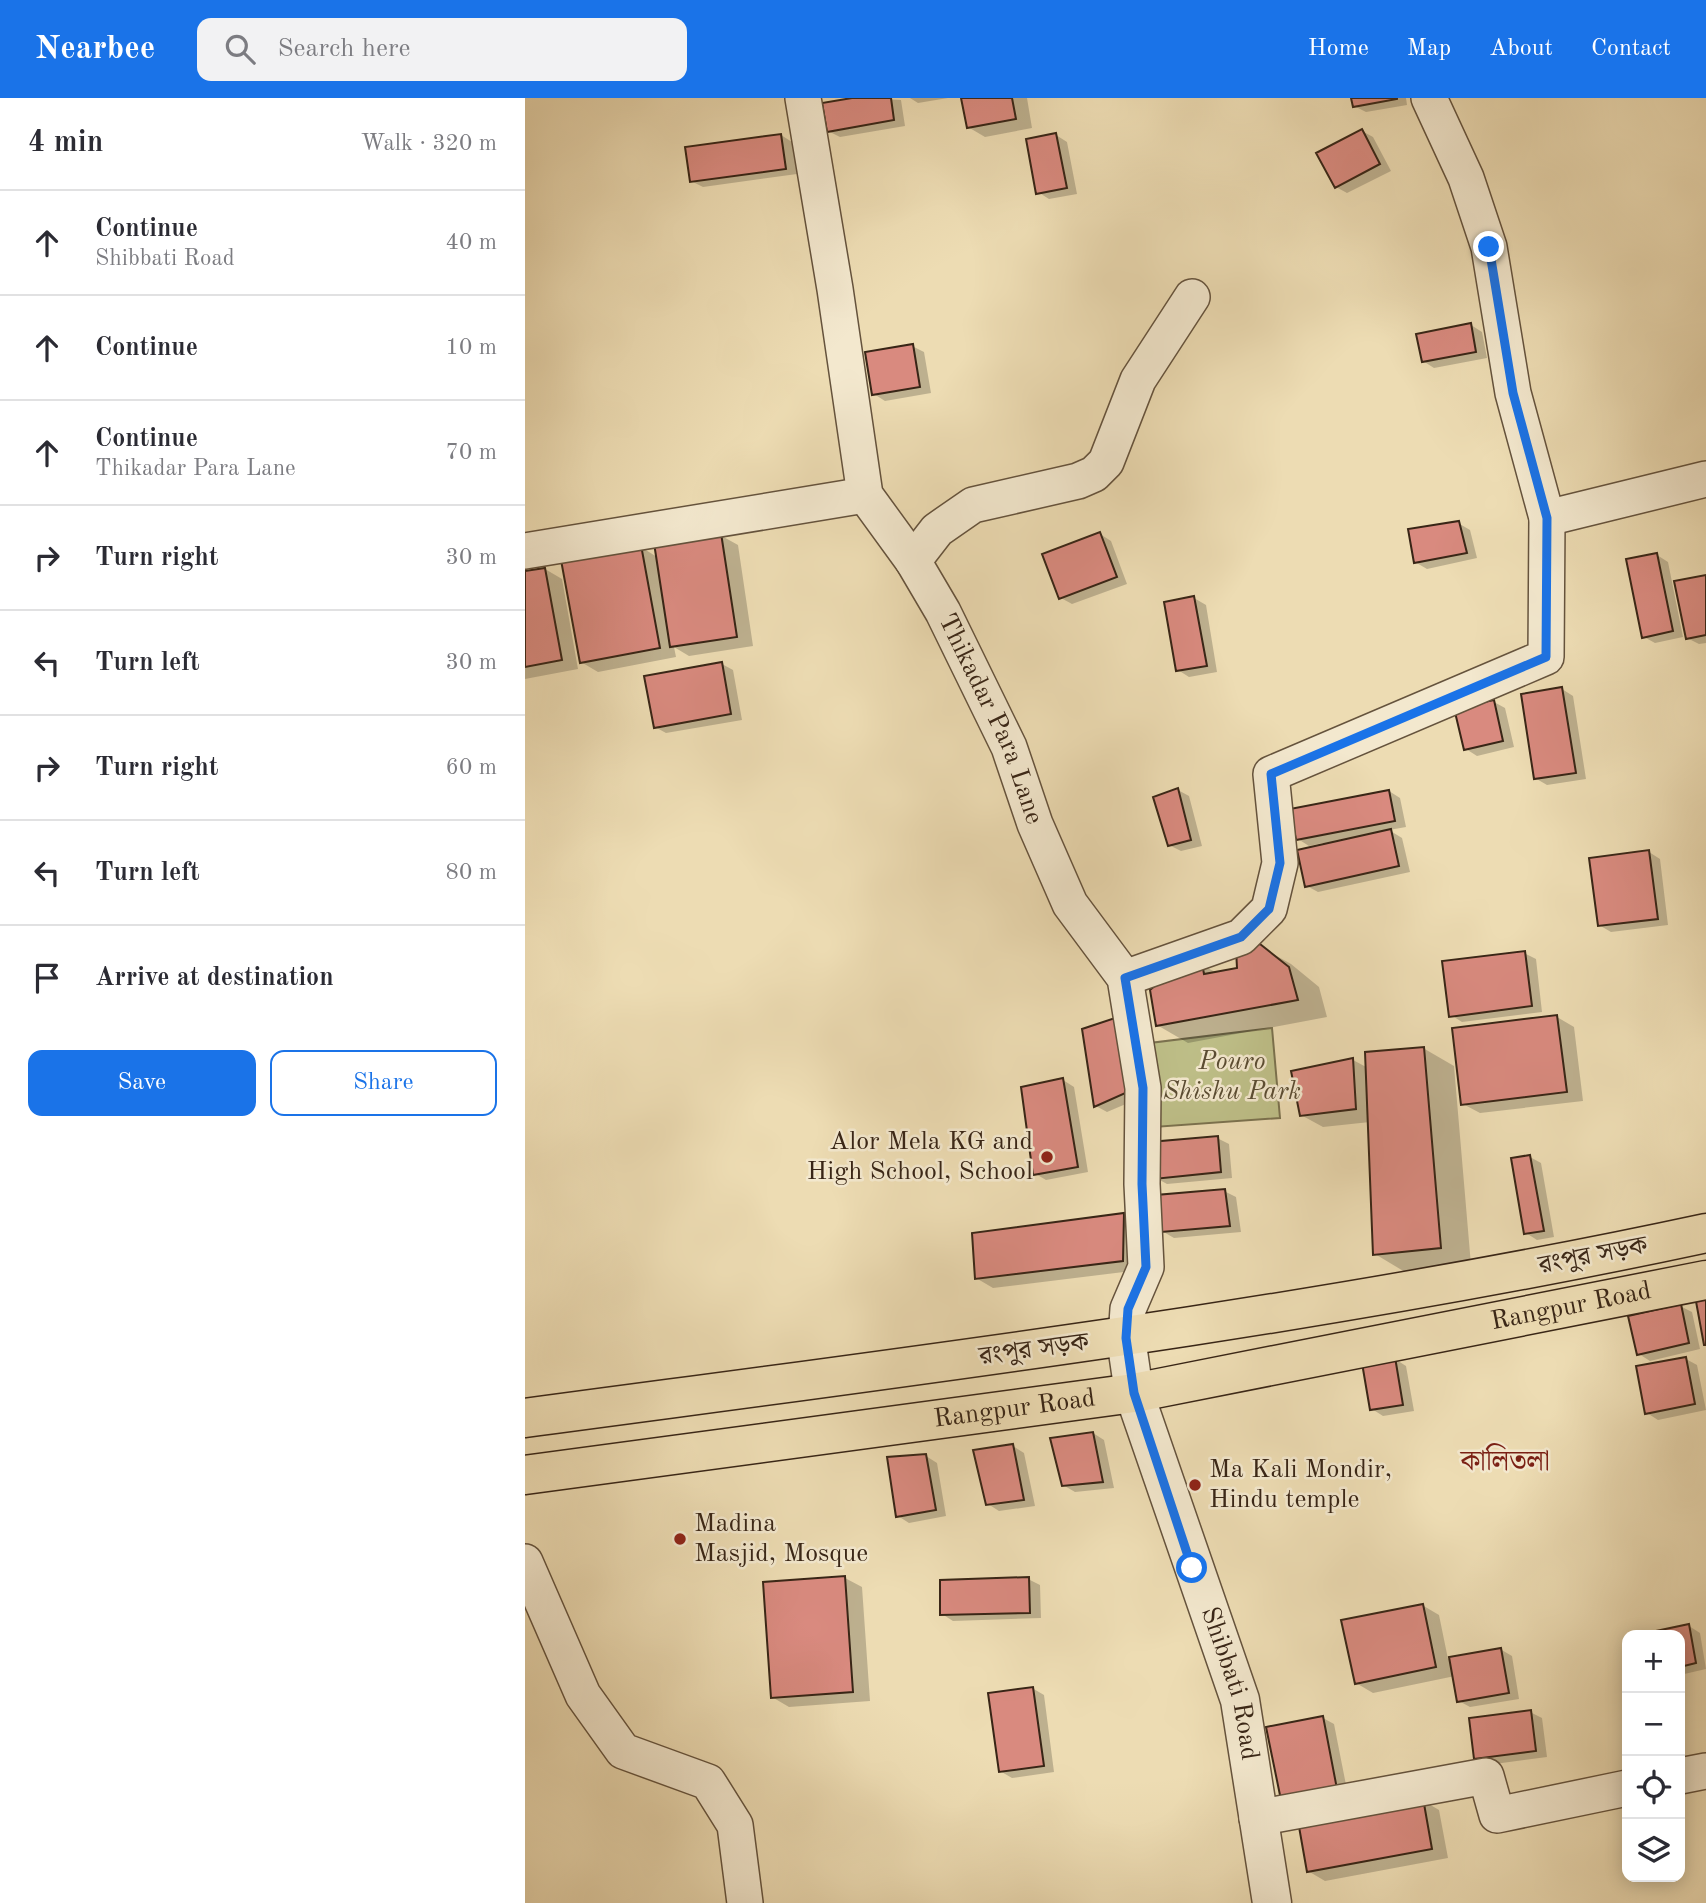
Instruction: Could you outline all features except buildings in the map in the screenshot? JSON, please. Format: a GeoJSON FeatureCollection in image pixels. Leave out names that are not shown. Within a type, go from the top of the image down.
{"type":"FeatureCollection","features":[{"type":"Feature","properties":{"kind":"highway","name":"রংপুর সড়ক"},"geometry":{"type":"LineString","coordinates":[[525,1418],[1126,1338],[1618,1252],[1706,1233]]}},
{"type":"Feature","properties":{"kind":"highway","name":"Rangpur Road"},"geometry":{"type":"LineString","coordinates":[[525,1475],[1134,1393],[1706,1280]]}},
{"type":"Feature","properties":{"kind":"street","name":"Thikadar Para Lane"},"geometry":{"type":"LineString","coordinates":[[803,98],[835,289],[865,495],[913,561],[943,612],[1009,747],[1035,824],[1070,904],[1125,978],[1143,1088],[1142,1184],[1146,1267],[1128,1309],[1126,1338]]}},
{"type":"Feature","properties":{"kind":"street"},"geometry":{"type":"LineString","coordinates":[[1125,978],[1241,937],[1269,909],[1280,863],[1271,774],[1546,657],[1547,518],[1513,393],[1489,247],[1466,178],[1429,98]]}},
{"type":"Feature","properties":{"kind":"street"},"geometry":{"type":"LineString","coordinates":[[913,561],[937,530],[973,505],[1078,481],[1094,474],[1106,462],[1138,380],[1192,297]]}},
{"type":"Feature","properties":{"kind":"street"},"geometry":{"type":"LineString","coordinates":[[1547,518],[1706,479]]}},
{"type":"Feature","properties":{"kind":"street"},"geometry":{"type":"LineString","coordinates":[[525,551],[865,495]]}},
{"type":"Feature","properties":{"kind":"street","name":"Shibbati Road"},"geometry":{"type":"LineString","coordinates":[[1126,1338],[1134,1393],[1240,1700],[1272,1903]]}},
{"type":"Feature","properties":{"kind":"street"},"geometry":{"type":"LineString","coordinates":[[525,1562],[583,1695],[623,1751],[708,1782],[735,1825],[745,1903]]}},
{"type":"Feature","properties":{"kind":"street"},"geometry":{"type":"LineString","coordinates":[[1685,1775],[1706,1771]]}},
{"type":"Feature","properties":{"kind":"street"},"geometry":{"type":"LineString","coordinates":[[1257,1818],[1486,1776],[1497,1815],[1622,1789]]}},
{"type":"Feature","properties":{"kind":"green space","name":"Pouro Shishu Park"},"geometry":{"type":"Polygon","coordinates":[[[1272,1028],[1280,1118],[1154,1127],[1150,1043],[1272,1028]]]}},
{"type":"Feature","properties":{"kind":"place","name":"Alor Mela KG and High School, School"},"geometry":{"type":"Point","coordinates":[1047,1157]}},
{"type":"Feature","properties":{"kind":"place","name":"Ma Kali Mondir, Hindu temple"},"geometry":{"type":"Point","coordinates":[1195,1485]}},
{"type":"Feature","properties":{"kind":"place","name":"Madina Masjid, Mosque"},"geometry":{"type":"Point","coordinates":[680,1539]}},
{"type":"Feature","properties":{"kind":"district","name":"কালিতলা"},"geometry":{"type":"Point","coordinates":[1505,1463]}},
{"type":"Feature","properties":{"kind":"route"},"geometry":{"type":"LineString","coordinates":[[1192,1568],[1134,1393],[1126,1338],[1128,1309],[1146,1267],[1142,1184],[1143,1088],[1125,978],[1241,937],[1269,909],[1280,863],[1271,774],[1546,657],[1547,518],[1513,393],[1489,247]]}}]}
